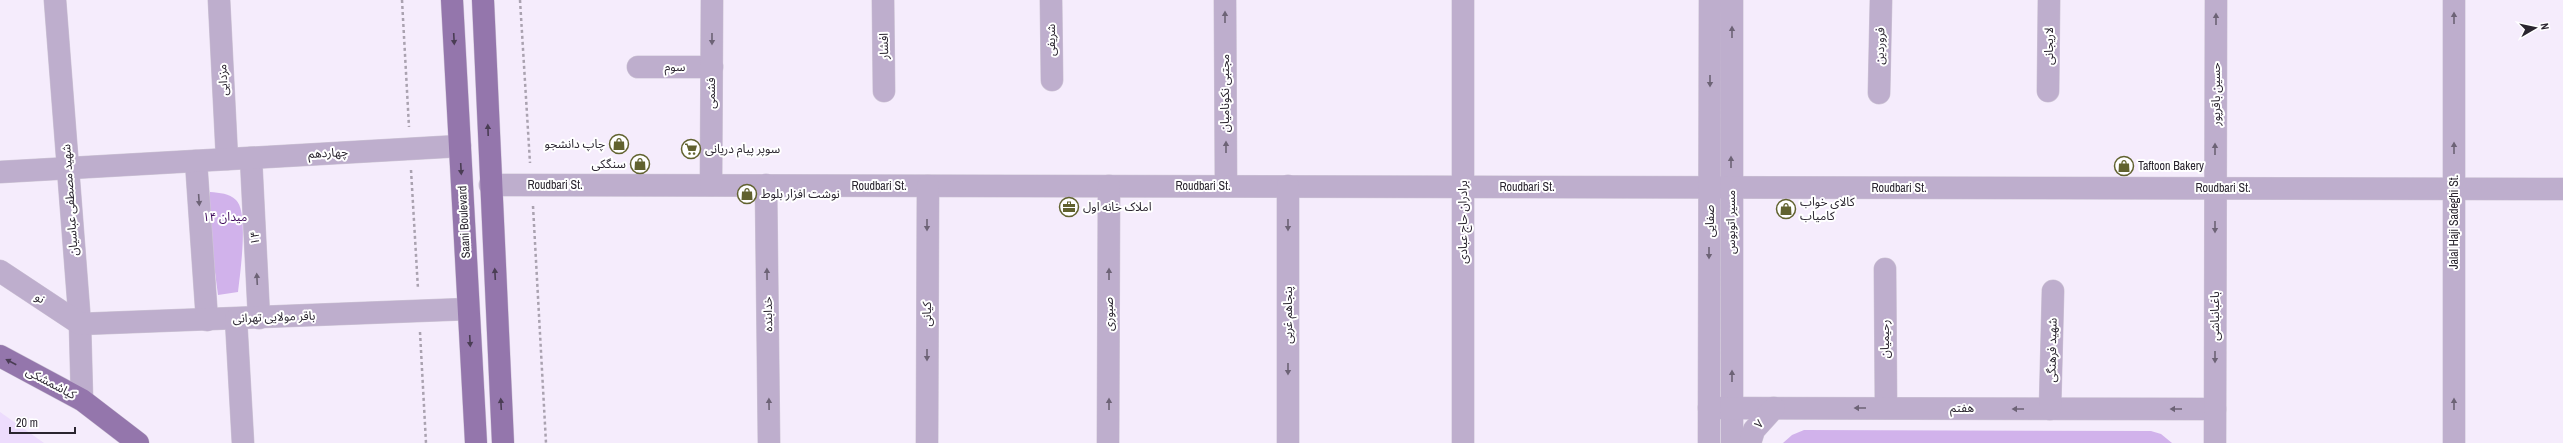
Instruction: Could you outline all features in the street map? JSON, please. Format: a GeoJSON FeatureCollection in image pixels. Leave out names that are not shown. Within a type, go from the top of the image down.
{"type":"FeatureCollection","features":[{"type":"Feature","properties":{"kind":"main road","name":"Saani Boulevard"},"geometry":{"type":"LineString","coordinates":[[452,0],[476,443]]}},
{"type":"Feature","properties":{"kind":"main road"},"geometry":{"type":"LineString","coordinates":[[483,0],[490,185],[503,443]]}},
{"type":"Feature","properties":{"kind":"main road","name":"کیاشمشکی"},"geometry":{"type":"LineString","coordinates":[[0,356],[82,400],[138,443]]}},
{"type":"Feature","properties":{"kind":"street","name":"شهید مصطفی عباسیان"},"geometry":{"type":"LineString","coordinates":[[55,0],[80,324],[82,400]]}},
{"type":"Feature","properties":{"kind":"street","name":"مزدایی"},"geometry":{"type":"LineString","coordinates":[[219,0],[227,159]]}},
{"type":"Feature","properties":{"kind":"street","name":"فشمی"},"geometry":{"type":"LineString","coordinates":[[711,185],[712,0]]}},
{"type":"Feature","properties":{"kind":"street","name":"افشار"},"geometry":{"type":"LineString","coordinates":[[883,0],[884,91]]}},
{"type":"Feature","properties":{"kind":"street","name":"شریفی"},"geometry":{"type":"LineString","coordinates":[[1051,0],[1052,80]]}},
{"type":"Feature","properties":{"kind":"street","name":"مجتبی نکونامیان"},"geometry":{"type":"LineString","coordinates":[[1225,0],[1226,186]]}},
{"type":"Feature","properties":{"kind":"street","name":"برادران حاج عبادی"},"geometry":{"type":"LineString","coordinates":[[1463,0],[1463,443]]}},
{"type":"Feature","properties":{"kind":"street","name":"صفایی"},"geometry":{"type":"LineString","coordinates":[[1709,443],[1710,0]]}},
{"type":"Feature","properties":{"kind":"street","name":"مسیر اتوبوس"},"geometry":{"type":"LineString","coordinates":[[1732,0],[1732,443]]}},
{"type":"Feature","properties":{"kind":"street","name":"فروردین"},"geometry":{"type":"LineString","coordinates":[[1879,93],[1881,0]]}},
{"type":"Feature","properties":{"kind":"street","name":"لاریجانی"},"geometry":{"type":"LineString","coordinates":[[2048,91],[2049,0]]}},
{"type":"Feature","properties":{"kind":"street","name":"حسین باقرپور"},"geometry":{"type":"LineString","coordinates":[[2215,188],[2216,0]]}},
{"type":"Feature","properties":{"kind":"street","name":"Jalal Haji Sadeghi St."},"geometry":{"type":"LineString","coordinates":[[2454,0],[2454,443]]}},
{"type":"Feature","properties":{"kind":"street","name":"سوم"},"geometry":{"type":"LineString","coordinates":[[638,67],[712,67]]}},
{"type":"Feature","properties":{"kind":"street","name":"چهاردهم"},"geometry":{"type":"LineString","coordinates":[[0,172],[460,146]]}},
{"type":"Feature","properties":{"kind":"street","name":"۱۴"},"geometry":{"type":"LineString","coordinates":[[251,158],[259,318]]}},
{"type":"Feature","properties":{"kind":"street"},"geometry":{"type":"LineString","coordinates":[[196,161],[207,320]]}},
{"type":"Feature","properties":{"kind":"street","name":"Roudbari St."},"geometry":{"type":"LineString","coordinates":[[490,185],[2563,189]]}},
{"type":"Feature","properties":{"kind":"street","name":"خدابنده"},"geometry":{"type":"LineString","coordinates":[[766,185],[769,443]]}},
{"type":"Feature","properties":{"kind":"street","name":"کیانی"},"geometry":{"type":"LineString","coordinates":[[927,443],[928,186]]}},
{"type":"Feature","properties":{"kind":"street","name":"صبوری"},"geometry":{"type":"LineString","coordinates":[[1108,443],[1109,186]]}},
{"type":"Feature","properties":{"kind":"street","name":"پنجاهم غربی"},"geometry":{"type":"LineString","coordinates":[[1288,186],[1288,443]]}},
{"type":"Feature","properties":{"kind":"street","name":"باغبانباشی"},"geometry":{"type":"LineString","coordinates":[[2215,188],[2215,443]]}},
{"type":"Feature","properties":{"kind":"street","name":"رحیمیان"},"geometry":{"type":"LineString","coordinates":[[1885,269],[1886,408]]}},
{"type":"Feature","properties":{"kind":"street","name":"نو"},"geometry":{"type":"LineString","coordinates":[[0,271],[80,324]]}},
{"type":"Feature","properties":{"kind":"street","name":"شهید فرهنگی"},"geometry":{"type":"LineString","coordinates":[[2050,409],[2053,291]]}},
{"type":"Feature","properties":{"kind":"street","name":"باقر مولایی تهرانی"},"geometry":{"type":"LineString","coordinates":[[80,324],[468,309]]}},
{"type":"Feature","properties":{"kind":"street"},"geometry":{"type":"LineString","coordinates":[[236,319],[242,443]]}},
{"type":"Feature","properties":{"kind":"street","name":"هفتم"},"geometry":{"type":"LineString","coordinates":[[1709,408],[2215,410]]}},
{"type":"Feature","properties":{"kind":"street","name":"۷"},"geometry":{"type":"LineString","coordinates":[[1750,443],[1754,430],[1774,408]]}},
{"type":"Feature","properties":{"kind":"path"},"geometry":{"type":"LineString","coordinates":[[402,0],[426,443]]}},
{"type":"Feature","properties":{"kind":"path"},"geometry":{"type":"LineString","coordinates":[[520,0],[546,443]]}},
{"type":"Feature","properties":{"kind":"shaded area"},"geometry":{"type":"Polygon","coordinates":[[[0,412],[44,443],[0,443],[0,412]]]}},
{"type":"Feature","properties":{"kind":"green space","name":"میدان ۱۴"},"geometry":{"type":"Polygon","coordinates":[[[210,192],[230,196],[236,200],[240,207],[243,244],[238,292],[218,295],[208,220],[210,192]]]}},
{"type":"Feature","properties":{"kind":"green space"},"geometry":{"type":"Polygon","coordinates":[[[1804,430],[2151,431],[2161,434],[2172,443],[1783,443],[1792,435],[1804,430]]]}},
{"type":"Feature","properties":{"kind":"place","name":"چاپ دانشجو"},"geometry":{"type":"Point","coordinates":[619,144]}},
{"type":"Feature","properties":{"kind":"place","name":"سوپر پیام دریانی"},"geometry":{"type":"Point","coordinates":[691,149]}},
{"type":"Feature","properties":{"kind":"place","name":"سنگکی"},"geometry":{"type":"Point","coordinates":[640,164]}},
{"type":"Feature","properties":{"kind":"place","name":"Taftoon Bakery"},"geometry":{"type":"Point","coordinates":[2124,166]}},
{"type":"Feature","properties":{"kind":"place","name":"نوشت افزار بلوط"},"geometry":{"type":"Point","coordinates":[747,194]}},
{"type":"Feature","properties":{"kind":"place","name":"املاک خانه اول"},"geometry":{"type":"Point","coordinates":[1069,207]}},
{"type":"Feature","properties":{"kind":"place","name":"کالای خواب کامیاب"},"geometry":{"type":"Point","coordinates":[1786,209]}}]}
